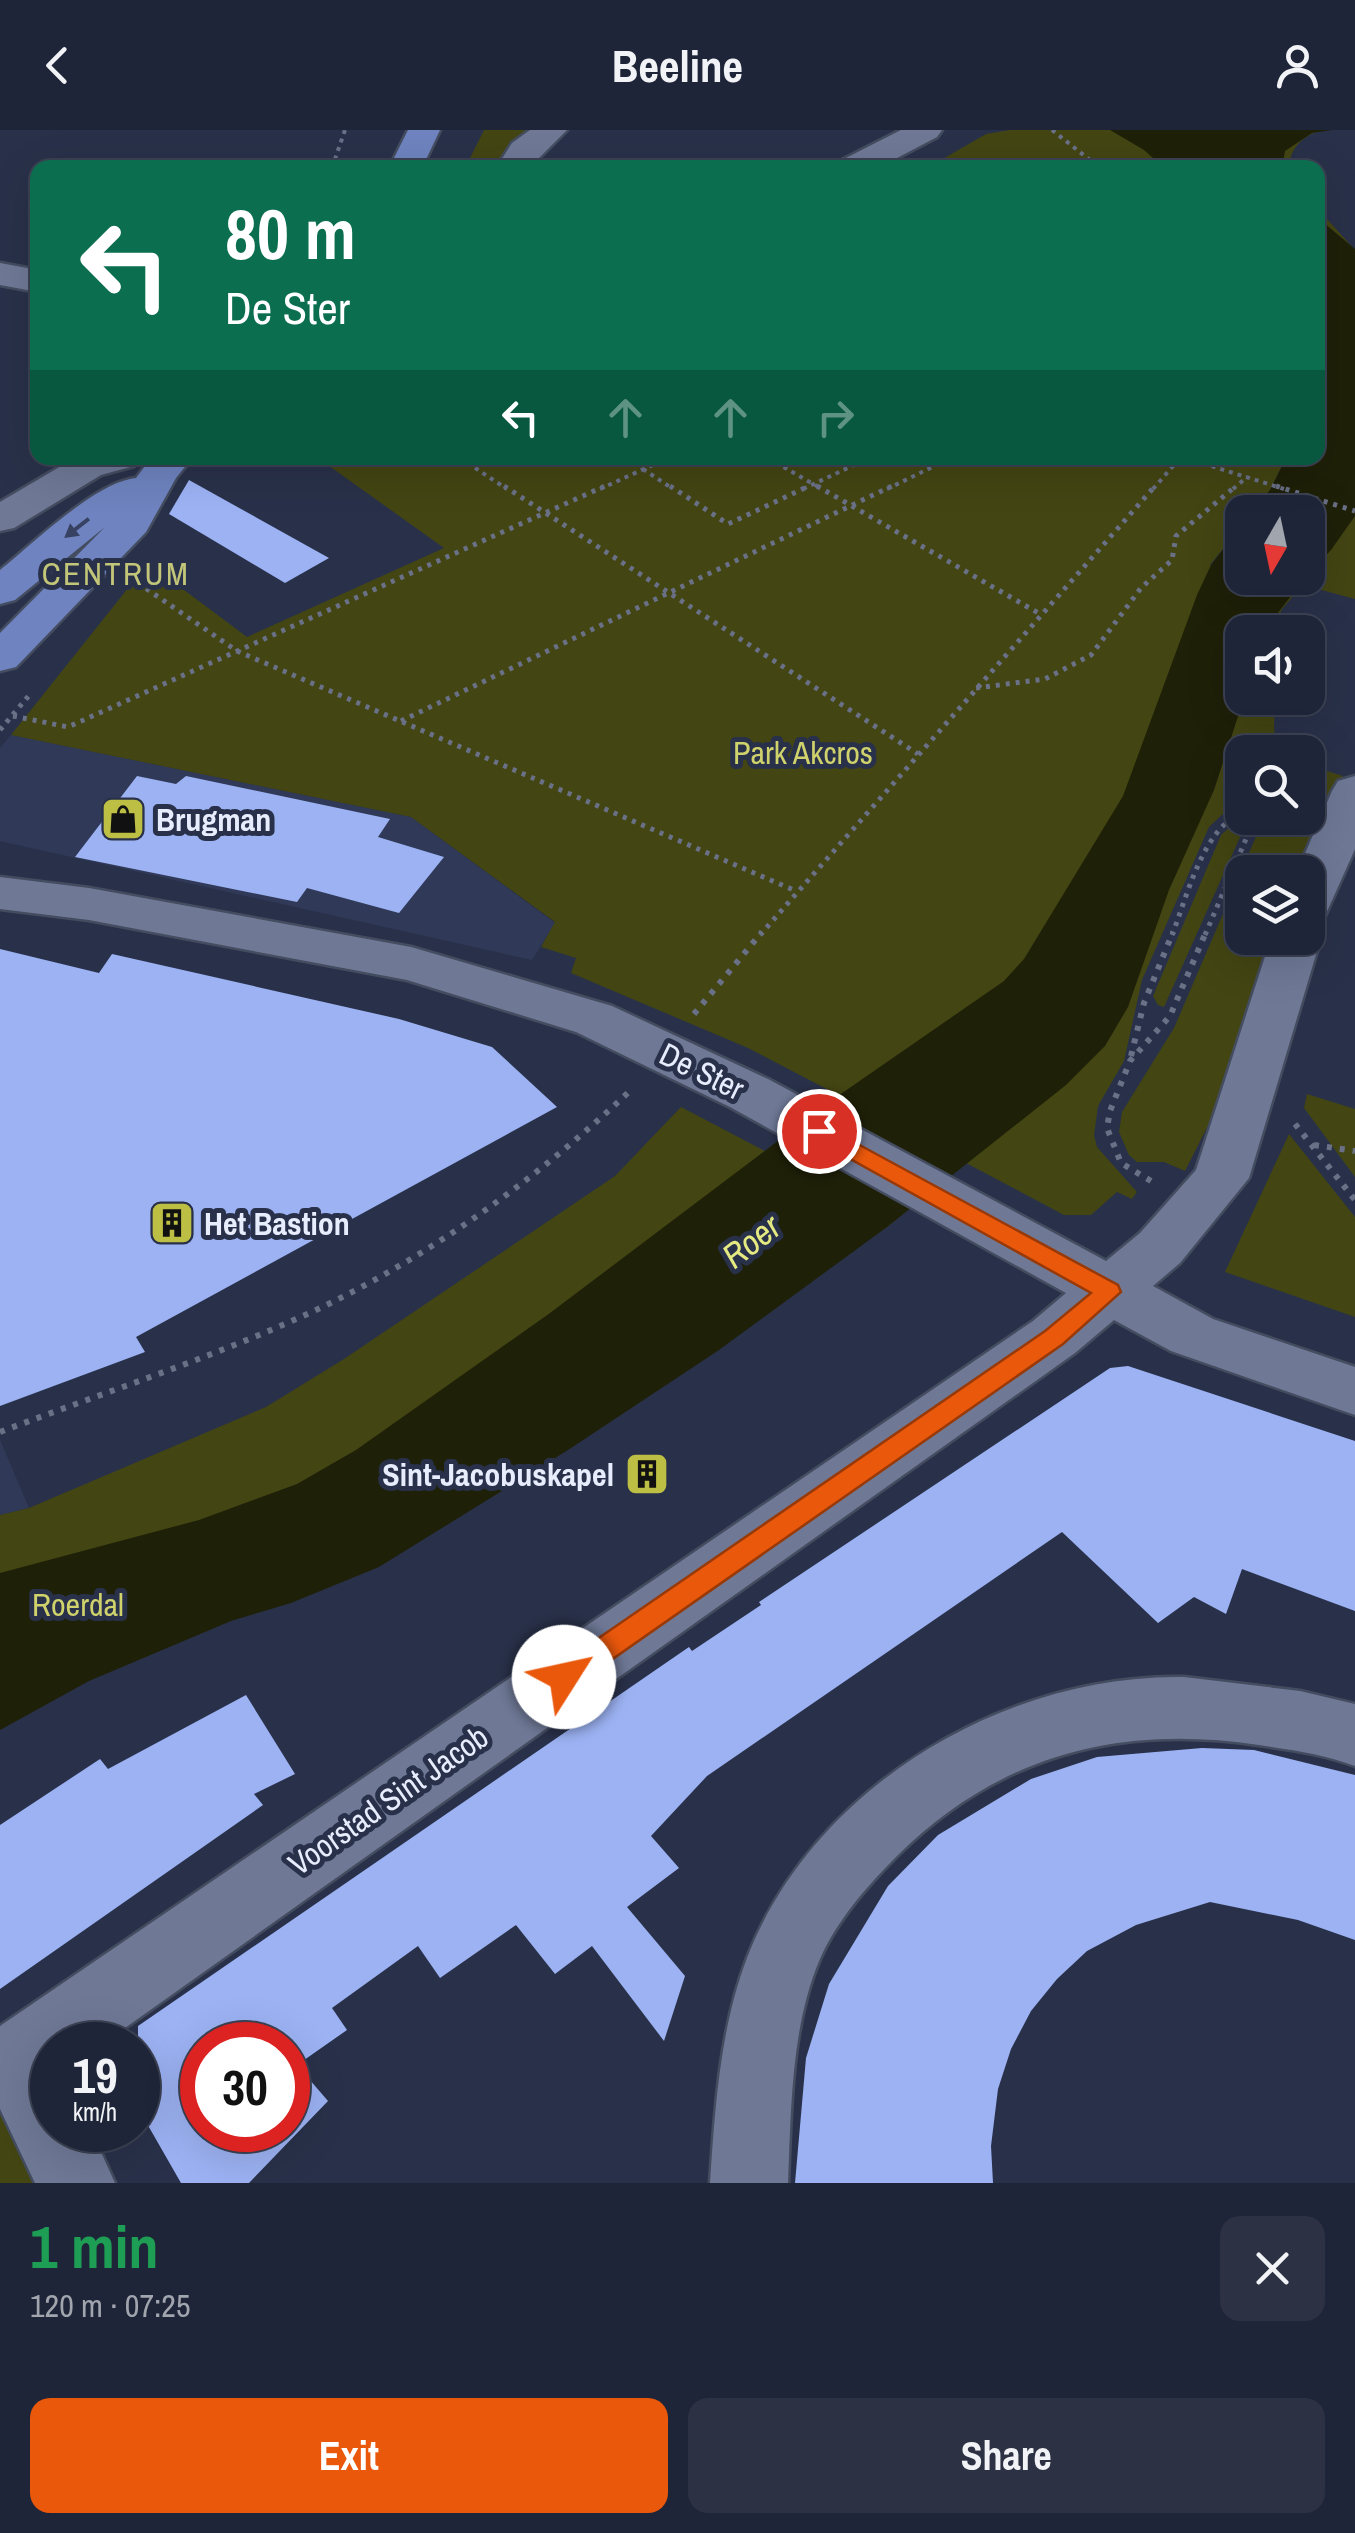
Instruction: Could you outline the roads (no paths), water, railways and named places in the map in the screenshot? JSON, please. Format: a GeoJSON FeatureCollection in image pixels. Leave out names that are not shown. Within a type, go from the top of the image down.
{"type":"FeatureCollection","features":[{"type":"Feature","properties":{"kind":"main road"},"geometry":{"type":"LineString","coordinates":[[409,160],[424,130]]}},
{"type":"Feature","properties":{"kind":"main road"},"geometry":{"type":"LineString","coordinates":[[0,591],[150,465]]}},
{"type":"Feature","properties":{"kind":"main road"},"geometry":{"type":"LineString","coordinates":[[0,658],[132,523],[152,465]]}},
{"type":"Feature","properties":{"kind":"street"},"geometry":{"type":"LineString","coordinates":[[517,160],[524,150],[551,130]]}},
{"type":"Feature","properties":{"kind":"street"},"geometry":{"type":"LineString","coordinates":[[868,160],[926,130]]}},
{"type":"Feature","properties":{"kind":"street"},"geometry":{"type":"LineString","coordinates":[[0,274],[30,279]]}},
{"type":"Feature","properties":{"kind":"street"},"geometry":{"type":"LineString","coordinates":[[0,519],[87,467],[113,465]]}},
{"type":"Feature","properties":{"kind":"street"},"geometry":{"type":"LineString","coordinates":[[1325,864],[1355,792]]}},
{"type":"Feature","properties":{"kind":"street","name":"De Ster"},"geometry":{"type":"LineString","coordinates":[[0,893],[89,904],[412,964],[594,1019],[750,1094],[1192,1335],[1355,1391]]}},
{"type":"Feature","properties":{"kind":"street","name":"Voorstad Sint Jacob"},"geometry":{"type":"LineString","coordinates":[[76,2183],[8,2065],[1054,1338],[1160,1248],[1221,1178],[1291,955]]}},
{"type":"Feature","properties":{"kind":"street"},"geometry":{"type":"LineString","coordinates":[[749,2183],[752,2112],[770,2007],[794,1934],[838,1865],[901,1808],[982,1752],[1102,1713],[1211,1707],[1332,1726],[1355,1735]]}},
{"type":"Feature","properties":{"kind":"water"},"geometry":{"type":"Polygon","coordinates":[[[1110,130],[1332,130],[1312,133],[1285,151],[1283,160],[1155,160],[1110,130]]]}},
{"type":"Feature","properties":{"kind":"water"},"geometry":{"type":"Polygon","coordinates":[[[1325,224],[1355,249],[1355,516],[1325,556],[1325,495],[1266,495],[1282,465],[1325,465],[1325,224]]]}},
{"type":"Feature","properties":{"kind":"water","name":"Roerdal"},"geometry":{"type":"Polygon","coordinates":[[[1225,547],[1225,595],[1292,595],[1276,615],[1225,615],[1225,715],[1238,715],[1232,735],[1225,735],[1225,756],[1214,790],[1169,890],[1128,1007],[1105,1046],[1066,1085],[887,1227],[719,1350],[568,1450],[379,1567],[291,1603],[231,1621],[89,1681],[0,1730],[0,1573],[199,1520],[297,1484],[356,1450],[550,1313],[835,1098],[1004,981],[1024,959],[1123,796],[1211,565],[1225,547]]]}},
{"type":"Feature","properties":{"kind":"place","name":"Brugman"},"geometry":{"type":"Point","coordinates":[123,819]}},
{"type":"Feature","properties":{"kind":"place","name":"Het Bastion"},"geometry":{"type":"Point","coordinates":[172,1223]}},
{"type":"Feature","properties":{"kind":"place","name":"Sint-Jacobuskapel"},"geometry":{"type":"Point","coordinates":[647,1474]}},
{"type":"Feature","properties":{"kind":"district","name":"CENTRUM"},"geometry":{"type":"Point","coordinates":[116,573]}},
{"type":"Feature","properties":{"kind":"park label","name":"Park Akcros"},"geometry":{"type":"Point","coordinates":[803,752]}},
{"type":"Feature","properties":{"kind":"water label","name":"Roer"},"geometry":{"type":"Point","coordinates":[751,1241]}}]}
